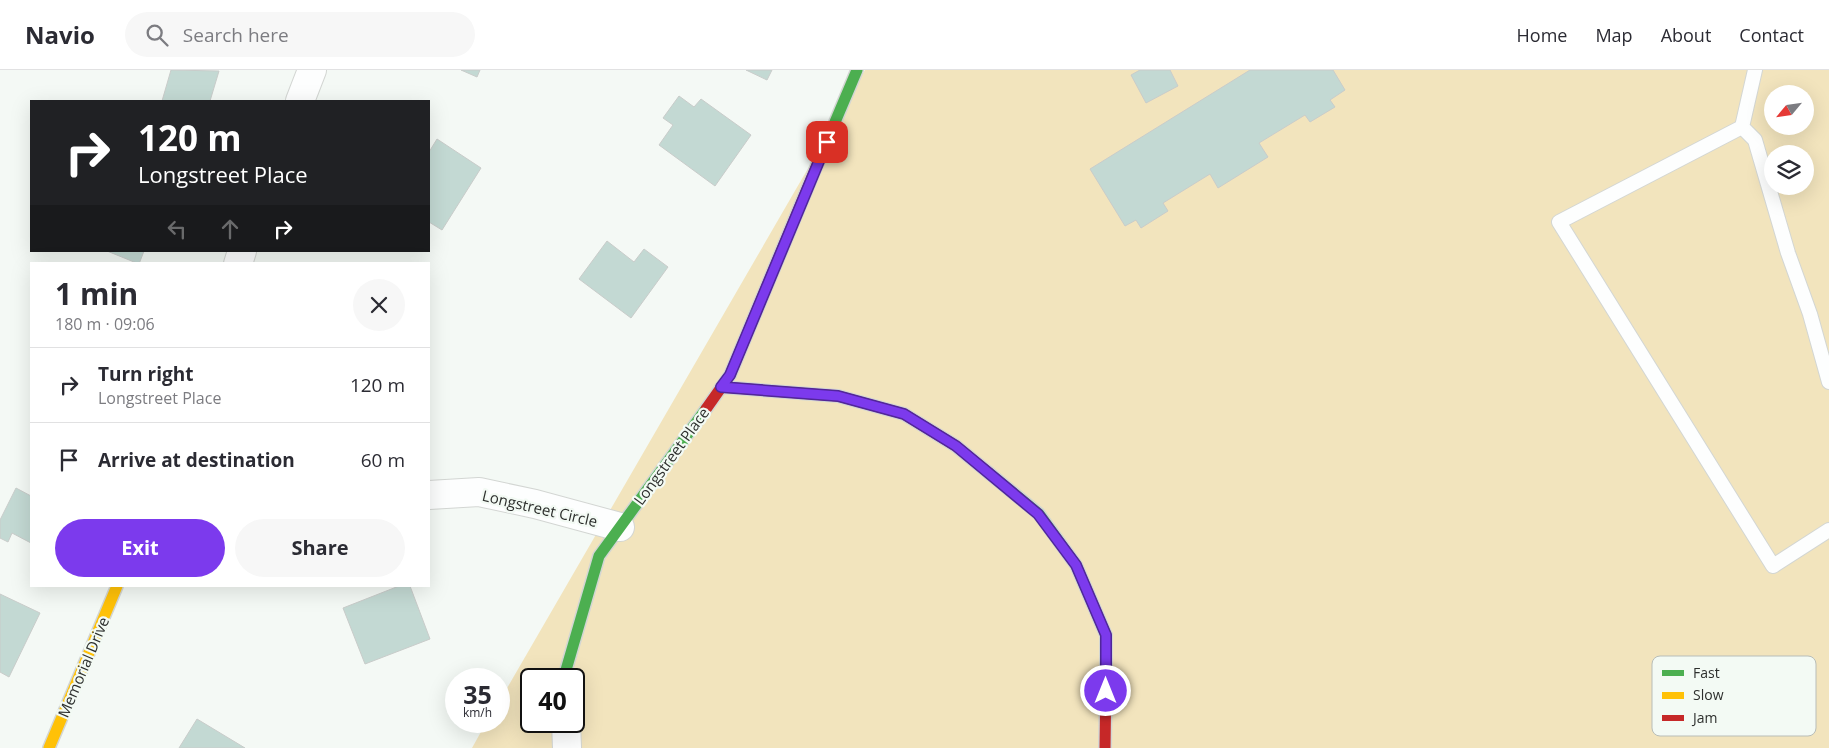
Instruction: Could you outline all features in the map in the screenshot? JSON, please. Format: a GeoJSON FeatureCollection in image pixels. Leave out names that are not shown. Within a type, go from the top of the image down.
{"type":"FeatureCollection","features":[{"type":"Feature","properties":{"kind":"street"},"geometry":{"type":"LineString","coordinates":[[300,100],[312,70]]}},
{"type":"Feature","properties":{"kind":"street","name":"Longstreet Place"},"geometry":{"type":"LineString","coordinates":[[567,668],[599,556],[730,375],[857,70]]}},
{"type":"Feature","properties":{"kind":"street"},"geometry":{"type":"LineString","coordinates":[[721,387],[838,396],[904,414],[956,446],[1038,514],[1076,565],[1106,635],[1105,748]]}},
{"type":"Feature","properties":{"kind":"street","name":"Longstreet Circle"},"geometry":{"type":"LineString","coordinates":[[430,495],[480,492],[535,504],[620,527]]}},
{"type":"Feature","properties":{"kind":"street","name":"Memorial Drive"},"geometry":{"type":"LineString","coordinates":[[49,748],[117,587]]}},
{"type":"Feature","properties":{"kind":"street"},"geometry":{"type":"LineString","coordinates":[[566,733],[567,748]]}},
{"type":"Feature","properties":{"kind":"lane"},"geometry":{"type":"LineString","coordinates":[[1755,70],[1742,127],[1559,222],[1773,566],[1829,530]]}},
{"type":"Feature","properties":{"kind":"lane"},"geometry":{"type":"LineString","coordinates":[[1742,127],[1755,140],[1788,254],[1810,314],[1829,382]]}},
{"type":"Feature","properties":{"kind":"shaded area"},"geometry":{"type":"Polygon","coordinates":[[[865,70],[1829,70],[1829,748],[472,748],[480,733],[510,733],[510,683],[865,70]]]}},
{"type":"Feature","properties":{"kind":"building"},"geometry":{"type":"Polygon","coordinates":[[[171,70],[219,71],[210,100],[162,100],[171,70]]]}},
{"type":"Feature","properties":{"kind":"building"},"geometry":{"type":"Polygon","coordinates":[[[461,70],[480,70],[477,77],[461,70]]]}},
{"type":"Feature","properties":{"kind":"building"},"geometry":{"type":"Polygon","coordinates":[[[746,70],[772,70],[767,80],[746,70]]]}},
{"type":"Feature","properties":{"kind":"building"},"geometry":{"type":"Polygon","coordinates":[[[1140,70],[1170,70],[1178,86],[1146,103],[1131,75],[1140,70]]]}},
{"type":"Feature","properties":{"kind":"building"},"geometry":{"type":"Polygon","coordinates":[[[1250,70],[1333,70],[1345,90],[1330,100],[1335,107],[1310,122],[1305,115],[1259,143],[1268,157],[1218,188],[1210,174],[1163,203],[1168,211],[1141,228],[1136,220],[1125,226],[1090,169],[1250,70]]]}},
{"type":"Feature","properties":{"kind":"building"},"geometry":{"type":"Polygon","coordinates":[[[679,96],[694,107],[701,99],[751,135],[715,186],[659,145],[673,125],[663,118],[679,96]]]}},
{"type":"Feature","properties":{"kind":"building"},"geometry":{"type":"Polygon","coordinates":[[[437,139],[481,168],[442,230],[430,223],[430,150],[437,139]]]}},
{"type":"Feature","properties":{"kind":"building"},"geometry":{"type":"Polygon","coordinates":[[[607,241],[634,262],[644,249],[668,267],[631,318],[579,279],[607,241]]]}},
{"type":"Feature","properties":{"kind":"building"},"geometry":{"type":"Polygon","coordinates":[[[109,252],[144,252],[140,262],[134,262],[109,252]]]}},
{"type":"Feature","properties":{"kind":"building"},"geometry":{"type":"Polygon","coordinates":[[[16,488],[30,495],[30,542],[12,533],[8,542],[0,538],[0,520],[16,488]]]}},
{"type":"Feature","properties":{"kind":"building"},"geometry":{"type":"Polygon","coordinates":[[[396,587],[410,587],[430,639],[365,664],[343,608],[396,587]]]}},
{"type":"Feature","properties":{"kind":"building"},"geometry":{"type":"Polygon","coordinates":[[[0,594],[40,613],[9,677],[0,672],[0,594]]]}},
{"type":"Feature","properties":{"kind":"building"},"geometry":{"type":"Polygon","coordinates":[[[197,719],[245,748],[179,748],[197,719]]]}},
{"type":"Feature","properties":{"kind":"traffic: fast"},"geometry":{"type":"LineString","coordinates":[[822,153],[857,70]]}},
{"type":"Feature","properties":{"kind":"traffic: fast"},"geometry":{"type":"LineString","coordinates":[[567,668],[599,556],[706,409]]}},
{"type":"Feature","properties":{"kind":"traffic: fast"},"geometry":{"type":"LineString","coordinates":[[989,473],[1039,514],[1076,565],[1106,635],[1106,674]]}},
{"type":"Feature","properties":{"kind":"traffic: slow"},"geometry":{"type":"LineString","coordinates":[[49,748],[117,587]]}},
{"type":"Feature","properties":{"kind":"traffic: jam"},"geometry":{"type":"LineString","coordinates":[[706,409],[730,375],[822,153]]}},
{"type":"Feature","properties":{"kind":"traffic: jam"},"geometry":{"type":"LineString","coordinates":[[721,387],[838,396],[904,414],[956,446],[989,473]]}},
{"type":"Feature","properties":{"kind":"traffic: jam"},"geometry":{"type":"LineString","coordinates":[[1105,748],[1106,674]]}},
{"type":"Feature","properties":{"kind":"route"},"geometry":{"type":"LineString","coordinates":[[827,142],[730,375],[721,387],[838,396],[904,414],[956,446],[1038,514],[1076,565],[1106,635],[1106,691]]}}]}
